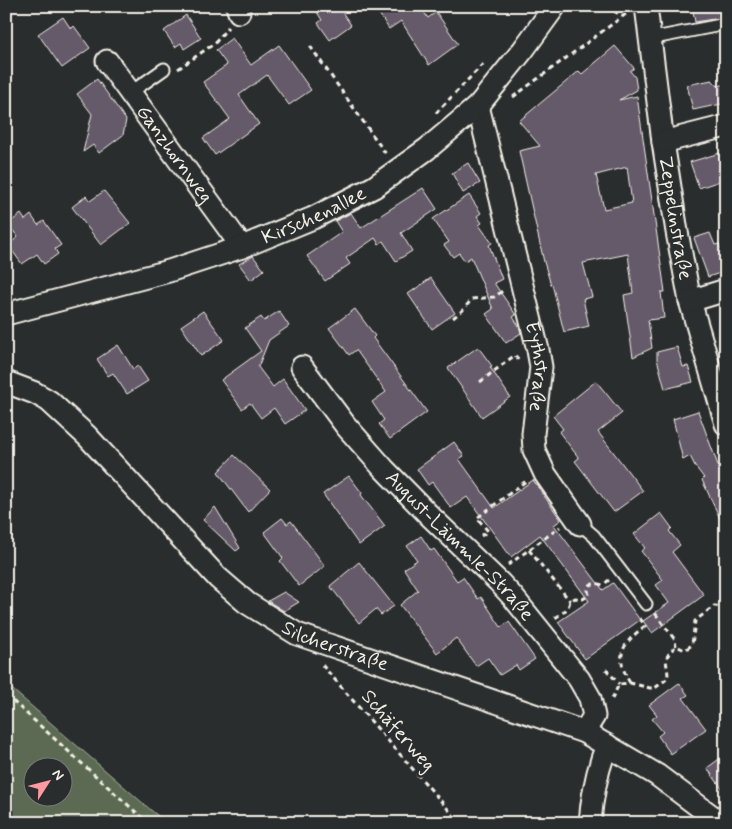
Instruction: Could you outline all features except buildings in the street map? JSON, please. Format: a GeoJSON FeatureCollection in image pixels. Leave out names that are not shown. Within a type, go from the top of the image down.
{"type":"FeatureCollection","features":[{"type":"Feature","properties":{"kind":"street","name":"Kirschenallee"},"geometry":{"type":"LineString","coordinates":[[6,314],[169,271],[242,247],[313,218],[374,188],[392,162],[427,149],[478,106],[524,50],[555,6]]}},
{"type":"Feature","properties":{"kind":"street","name":"Zeppelinstraße"},"geometry":{"type":"LineString","coordinates":[[637,10],[649,39],[690,301],[726,424]]}},
{"type":"Feature","properties":{"kind":"street","name":"Ganzhornweg"},"geometry":{"type":"LineString","coordinates":[[107,60],[242,247]]}},
{"type":"Feature","properties":{"kind":"street","name":"Eythstraße"},"geometry":{"type":"LineString","coordinates":[[478,106],[541,367],[533,434],[534,450],[550,482],[578,520]]}},
{"type":"Feature","properties":{"kind":"street"},"geometry":{"type":"LineString","coordinates":[[664,142],[726,126]]}},
{"type":"Feature","properties":{"kind":"street"},"geometry":{"type":"LineString","coordinates":[[690,301],[726,290]]}},
{"type":"Feature","properties":{"kind":"street","name":"August-Lämmle-Straße"},"geometry":{"type":"LineString","coordinates":[[302,367],[346,426],[384,469],[513,597],[579,679],[590,698],[589,724]]}},
{"type":"Feature","properties":{"kind":"street","name":"Silcherstraße"},"geometry":{"type":"LineString","coordinates":[[6,382],[35,393],[49,401],[87,436],[218,578],[247,603],[297,634],[589,724],[607,745],[657,775],[720,822]]}},
{"type":"Feature","properties":{"kind":"street"},"geometry":{"type":"LineString","coordinates":[[590,823],[593,793],[607,745]]}},
{"type":"Feature","properties":{"kind":"lane"},"geometry":{"type":"LineString","coordinates":[[649,39],[726,24]]}},
{"type":"Feature","properties":{"kind":"lane"},"geometry":{"type":"LineString","coordinates":[[130,93],[164,69]]}},
{"type":"Feature","properties":{"kind":"lane","name":"Eythstraße"},"geometry":{"type":"LineString","coordinates":[[578,520],[594,536],[646,604]]}},
{"type":"Feature","properties":{"kind":"path"},"geometry":{"type":"LineString","coordinates":[[606,6],[622,16]]}},
{"type":"Feature","properties":{"kind":"path"},"geometry":{"type":"LineString","coordinates":[[177,70],[215,43],[238,9]]}},
{"type":"Feature","properties":{"kind":"path"},"geometry":{"type":"LineString","coordinates":[[512,98],[622,16],[637,10]]}},
{"type":"Feature","properties":{"kind":"path"},"geometry":{"type":"LineString","coordinates":[[310,46],[392,162]]}},
{"type":"Feature","properties":{"kind":"path"},"geometry":{"type":"LineString","coordinates":[[431,117],[489,57]]}},
{"type":"Feature","properties":{"kind":"path"},"geometry":{"type":"LineString","coordinates":[[392,148],[392,162]]}},
{"type":"Feature","properties":{"kind":"path"},"geometry":{"type":"LineString","coordinates":[[379,158],[392,162]]}},
{"type":"Feature","properties":{"kind":"path"},"geometry":{"type":"LineString","coordinates":[[453,318],[472,299],[494,297],[520,274]]}},
{"type":"Feature","properties":{"kind":"path"},"geometry":{"type":"LineString","coordinates":[[480,382],[514,355],[539,385]]}},
{"type":"Feature","properties":{"kind":"path"},"geometry":{"type":"LineString","coordinates":[[464,549],[488,531],[478,518],[533,476],[542,488],[550,482]]}},
{"type":"Feature","properties":{"kind":"path"},"geometry":{"type":"LineString","coordinates":[[503,560],[507,566],[528,550],[578,520]]}},
{"type":"Feature","properties":{"kind":"path"},"geometry":{"type":"LineString","coordinates":[[528,550],[570,601],[569,607],[564,613],[552,620]]}},
{"type":"Feature","properties":{"kind":"path"},"geometry":{"type":"LineString","coordinates":[[570,601],[574,598],[584,599],[589,595],[590,585],[596,583],[603,585],[610,579],[612,560]]}},
{"type":"Feature","properties":{"kind":"path"},"geometry":{"type":"LineString","coordinates":[[646,604],[652,609],[675,640],[676,646]]}},
{"type":"Feature","properties":{"kind":"path"},"geometry":{"type":"LineString","coordinates":[[676,646],[685,650],[692,645],[695,621],[714,606],[726,606]]}},
{"type":"Feature","properties":{"kind":"path"},"geometry":{"type":"LineString","coordinates":[[630,683],[624,673],[621,653],[625,643],[645,626]]}},
{"type":"Feature","properties":{"kind":"path"},"geometry":{"type":"LineString","coordinates":[[619,684],[630,683],[655,688],[668,678],[665,661],[668,653],[676,646]]}},
{"type":"Feature","properties":{"kind":"path","name":"Schäferweg"},"geometry":{"type":"LineString","coordinates":[[321,664],[460,823]]}},
{"type":"Feature","properties":{"kind":"path"},"geometry":{"type":"LineString","coordinates":[[606,669],[619,684]]}},
{"type":"Feature","properties":{"kind":"path"},"geometry":{"type":"LineString","coordinates":[[589,724],[609,705],[619,684]]}},
{"type":"Feature","properties":{"kind":"path"},"geometry":{"type":"LineString","coordinates":[[6,695],[148,823]]}},
{"type":"Feature","properties":{"kind":"green space"},"geometry":{"type":"Polygon","coordinates":[[[6,684],[152,811],[167,823],[6,823],[6,684]]]}}]}
